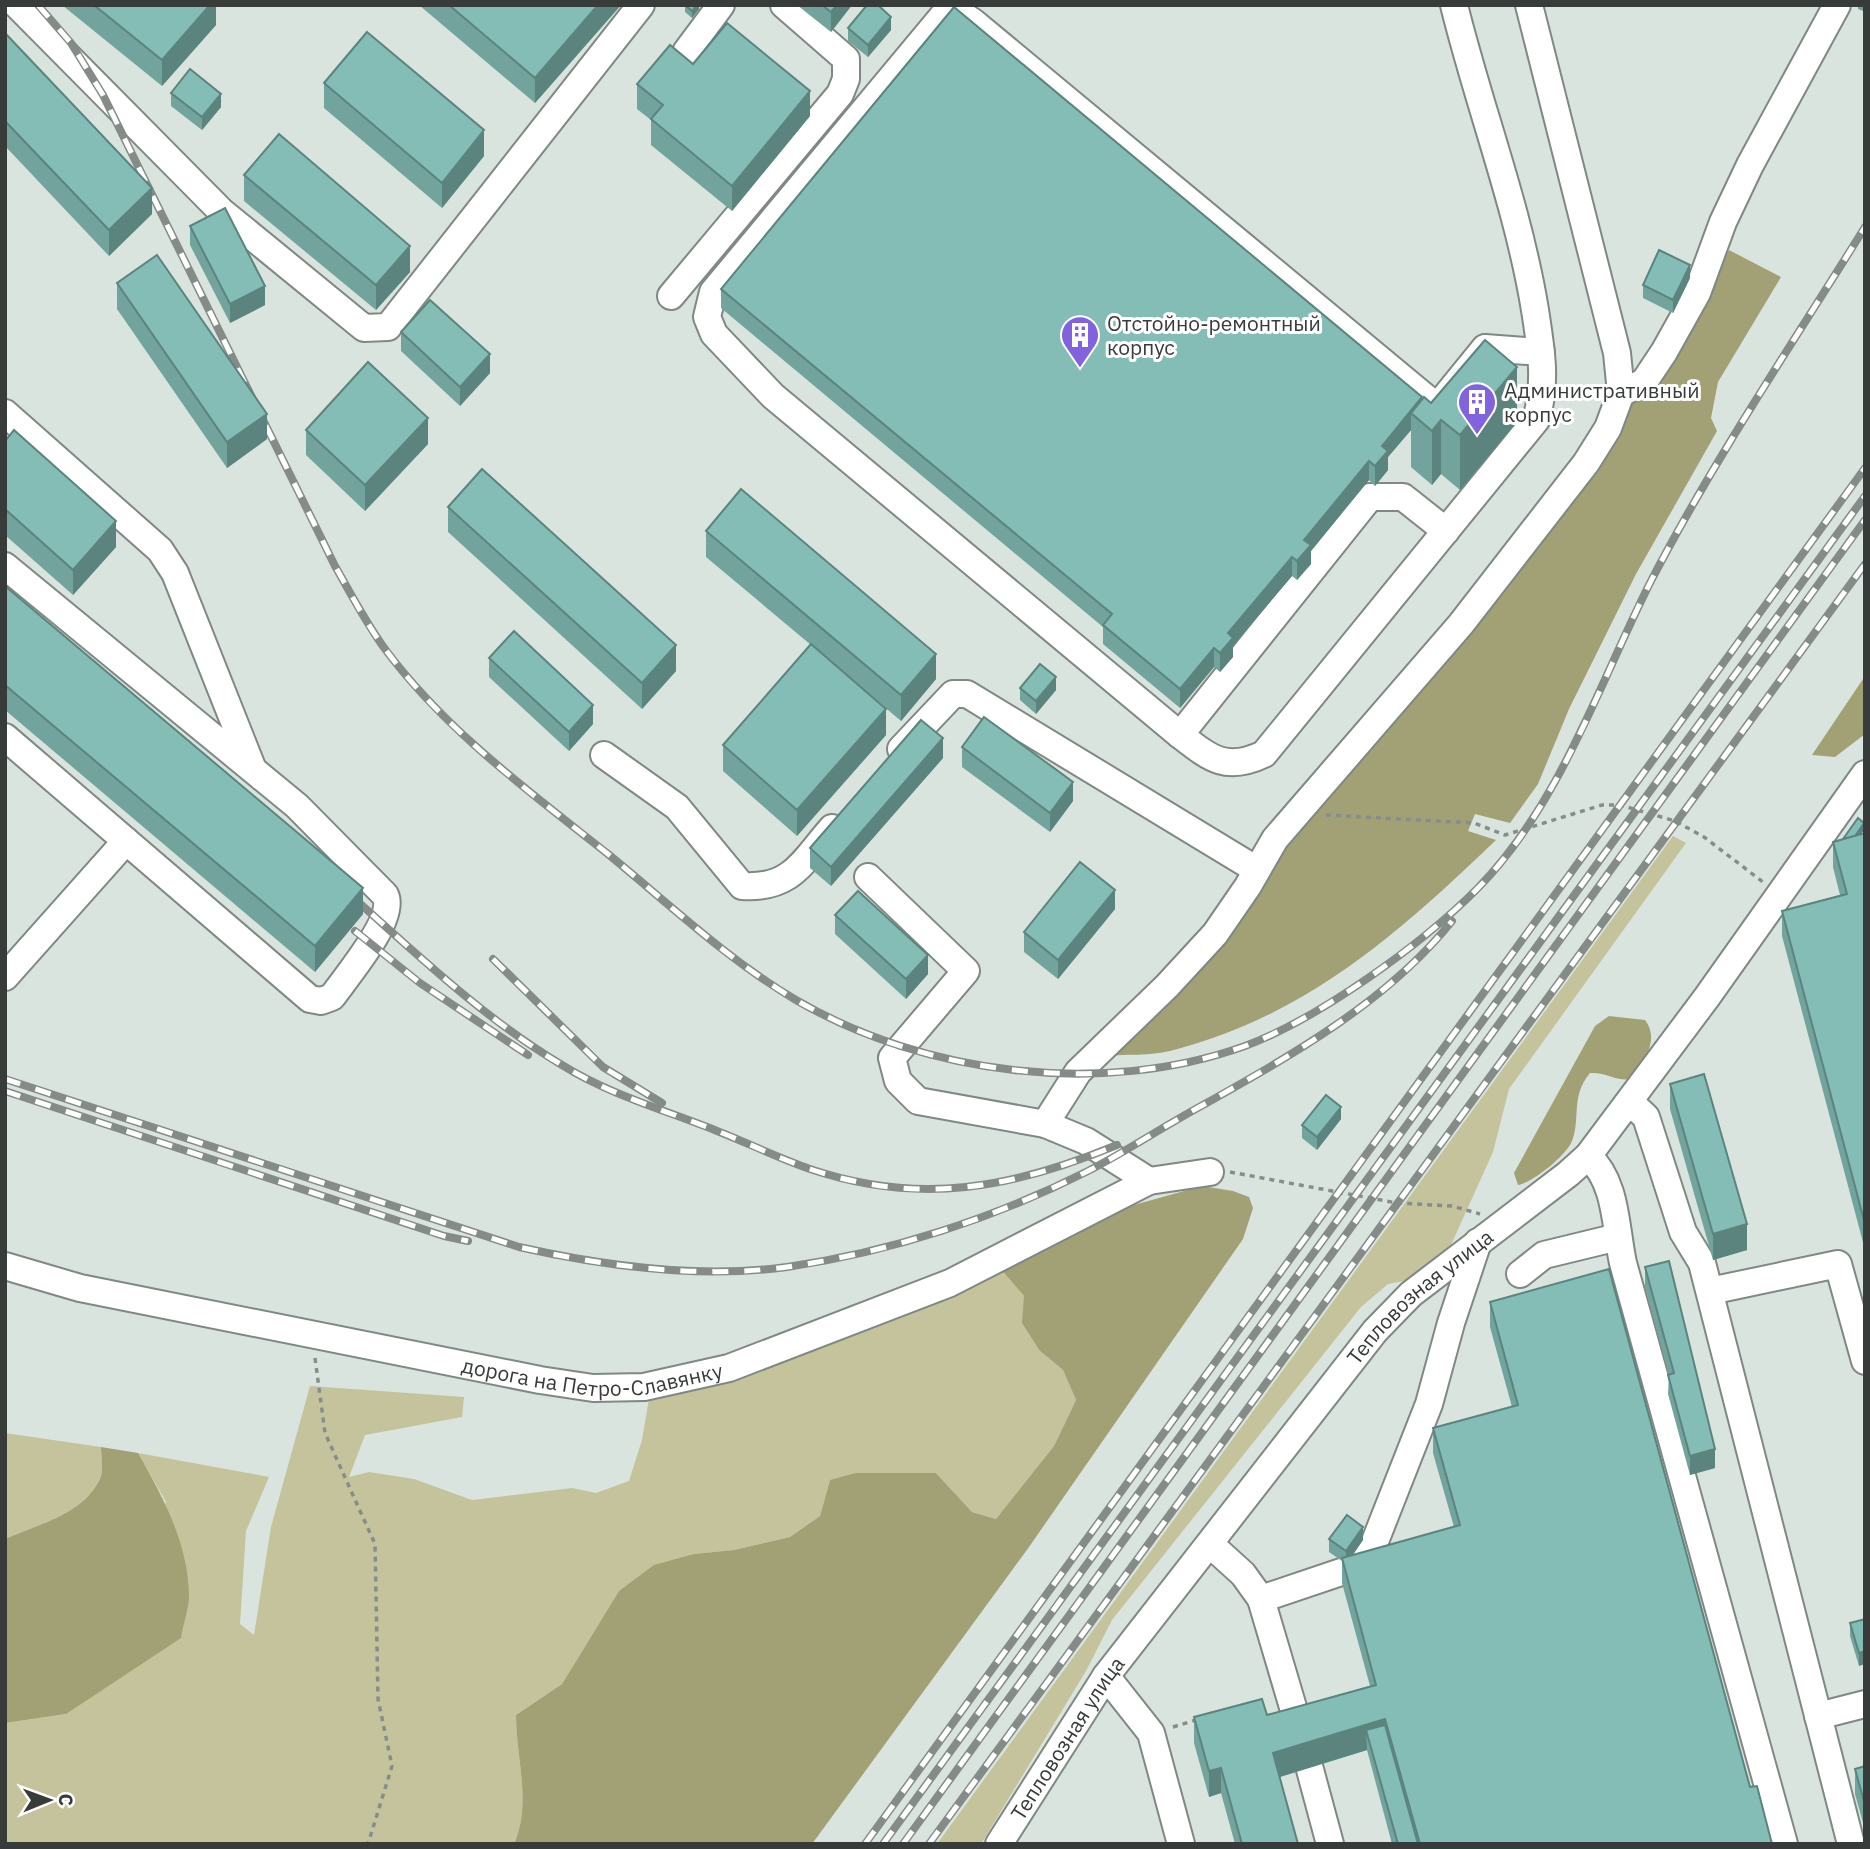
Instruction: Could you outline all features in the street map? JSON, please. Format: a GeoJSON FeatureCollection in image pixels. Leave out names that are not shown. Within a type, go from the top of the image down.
{"type":"FeatureCollection","features":[{"type":"Feature","properties":{"kind":"street"},"geometry":{"type":"LineString","coordinates":[[17,5],[221,211],[364,328],[378,330],[388,327],[641,5]]}},
{"type":"Feature","properties":{"kind":"street"},"geometry":{"type":"LineString","coordinates":[[686,52],[722,5]]}},
{"type":"Feature","properties":{"kind":"street"},"geometry":{"type":"LineString","coordinates":[[671,296],[816,124],[840,94],[846,79],[846,59],[784,5]]}},
{"type":"Feature","properties":{"kind":"street"},"geometry":{"type":"LineString","coordinates":[[1454,5],[1529,273],[1541,352],[1542,399],[1535,421],[1446,531],[1264,754],[1246,763],[1229,764],[1209,757],[1180,735],[773,396],[726,350],[713,334],[707,317],[713,292],[950,6],[974,22],[1437,407],[1485,348],[1541,352]]}},
{"type":"Feature","properties":{"kind":"street"},"geometry":{"type":"LineString","coordinates":[[1045,1124],[1078,1072],[1167,986],[1215,934],[1275,839],[1461,624],[1578,474],[1608,429],[1621,393],[1616,353],[1529,5]]}},
{"type":"Feature","properties":{"kind":"street"},"geometry":{"type":"LineString","coordinates":[[1621,393],[1644,382],[1664,352],[1697,292],[1723,222],[1750,165],[1837,5]]}},
{"type":"Feature","properties":{"kind":"street"},"geometry":{"type":"LineString","coordinates":[[5,413],[160,550],[175,573],[253,770]]}},
{"type":"Feature","properties":{"kind":"street"},"geometry":{"type":"LineString","coordinates":[[1180,735],[1370,497],[1403,497],[1446,531]]}},
{"type":"Feature","properties":{"kind":"street"},"geometry":{"type":"LineString","coordinates":[[5,566],[297,806],[388,901],[382,923],[331,997],[321,1001],[310,999],[5,737]]}},
{"type":"Feature","properties":{"kind":"street"},"geometry":{"type":"LineString","coordinates":[[888,764],[954,694],[967,694],[1257,870]]}},
{"type":"Feature","properties":{"kind":"street"},"geometry":{"type":"LineString","coordinates":[[604,755],[677,807],[742,886],[768,887],[790,876],[853,804]]}},
{"type":"Feature","properties":{"kind":"street","name":"Тепловозная улица"},"geometry":{"type":"LineString","coordinates":[[999,1844],[1106,1676],[1211,1545],[1375,1331],[1411,1294],[1503,1221],[1568,1174],[1587,1156],[1630,1102],[1865,774]]}},
{"type":"Feature","properties":{"kind":"street"},"geometry":{"type":"LineString","coordinates":[[5,977],[126,841]]}},
{"type":"Feature","properties":{"kind":"street"},"geometry":{"type":"LineString","coordinates":[[868,877],[966,971],[892,1058],[898,1081],[918,1101],[1045,1124],[1086,1141],[1149,1181]]}},
{"type":"Feature","properties":{"kind":"street"},"geometry":{"type":"LineString","coordinates":[[1630,1102],[1646,1117],[1651,1128],[1683,1232],[1702,1263],[1851,1844]]}},
{"type":"Feature","properties":{"kind":"street"},"geometry":{"type":"LineString","coordinates":[[1587,1156],[1606,1176],[1618,1237],[1784,1844]]}},
{"type":"Feature","properties":{"kind":"street","name":"дорога на Петро-Славянку"},"geometry":{"type":"LineString","coordinates":[[5,1266],[80,1288],[312,1335],[593,1388],[643,1387],[729,1368],[950,1283],[1149,1181],[1220,1172]]}},
{"type":"Feature","properties":{"kind":"street"},"geometry":{"type":"LineString","coordinates":[[1520,1274],[1544,1255],[1618,1237]]}},
{"type":"Feature","properties":{"kind":"street"},"geometry":{"type":"LineString","coordinates":[[1261,1598],[1350,1569],[1372,1549],[1429,1404],[1451,1323],[1478,1242]]}},
{"type":"Feature","properties":{"kind":"street"},"geometry":{"type":"LineString","coordinates":[[1710,1292],[1838,1264],[1865,1361]]}},
{"type":"Feature","properties":{"kind":"street"},"geometry":{"type":"LineString","coordinates":[[1211,1545],[1243,1574],[1261,1598],[1300,1731]]}},
{"type":"Feature","properties":{"kind":"street"},"geometry":{"type":"LineString","coordinates":[[1106,1676],[1151,1733],[1181,1844]]}},
{"type":"Feature","properties":{"kind":"street"},"geometry":{"type":"LineString","coordinates":[[1818,1716],[1865,1704]]}},
{"type":"Feature","properties":{"kind":"street"},"geometry":{"type":"LineString","coordinates":[[1310,1766],[1329,1844]]}},
{"type":"Feature","properties":{"kind":"path"},"geometry":{"type":"LineString","coordinates":[[1296,814],[1474,823],[1505,835],[1602,805],[1620,805],[1675,821],[1704,837],[1778,895]]}},
{"type":"Feature","properties":{"kind":"path"},"geometry":{"type":"LineString","coordinates":[[1220,1172],[1397,1203],[1452,1206],[1503,1221]]}},
{"type":"Feature","properties":{"kind":"path"},"geometry":{"type":"LineString","coordinates":[[312,1335],[325,1433],[375,1544],[378,1699],[392,1766],[368,1844]]}},
{"type":"Feature","properties":{"kind":"path"},"geometry":{"type":"LineString","coordinates":[[1151,1733],[1202,1719]]}},
{"type":"Feature","properties":{"kind":"green space"},"geometry":{"type":"Polygon","coordinates":[[[1673,836],[1686,843],[1509,1089],[1493,1152],[1446,1256],[1419,1278],[1388,1284],[1361,1307],[1112,1620],[1086,1671],[981,1844],[937,1844],[1673,836]]]}},
{"type":"Feature","properties":{"kind":"green space"},"geometry":{"type":"Polygon","coordinates":[[[998,1266],[1024,1296],[1040,1351],[1063,1370],[1076,1400],[1054,1446],[996,1519],[972,1512],[936,1473],[830,1480],[820,1516],[790,1537],[734,1550],[694,1554],[619,1591],[562,1684],[516,1715],[523,1797],[514,1844],[5,1844],[5,1723],[66,1714],[166,1502],[138,1453],[269,1477],[246,1531],[240,1624],[254,1635],[271,1527],[310,1386],[464,1397],[462,1417],[365,1435],[349,1477],[369,1472],[414,1479],[472,1500],[572,1488],[596,1493],[629,1481],[642,1440],[649,1399],[998,1266]]]}},
{"type":"Feature","properties":{"kind":"green space"},"geometry":{"type":"Polygon","coordinates":[[[5,1433],[101,1447],[102,1468],[100,1479],[92,1491],[71,1510],[5,1539],[5,1433]]]}},
{"type":"Feature","properties":{"kind":"shaded area"},"geometry":{"type":"Polygon","coordinates":[[[1729,250],[1781,277],[1718,382],[1711,418],[1717,431],[1636,574],[1569,709],[1538,784],[1510,823],[1475,814],[1468,831],[1496,840],[1385,939],[1307,994],[1264,1017],[1219,1036],[1170,1051],[1106,1056],[1597,473],[1632,403],[1653,391],[1676,359],[1729,250]]]}},
{"type":"Feature","properties":{"kind":"shaded area"},"geometry":{"type":"Polygon","coordinates":[[[1865,676],[1865,734],[1835,757],[1812,755],[1865,676]]]}},
{"type":"Feature","properties":{"kind":"shaded area"},"geometry":{"type":"Polygon","coordinates":[[[1609,1016],[1645,1020],[1651,1042],[1642,1065],[1634,1079],[1590,1073],[1580,1091],[1575,1132],[1569,1147],[1540,1174],[1518,1185],[1514,1173],[1595,1026],[1609,1016]]]}},
{"type":"Feature","properties":{"kind":"shaded area"},"geometry":{"type":"Polygon","coordinates":[[[1202,1186],[1233,1191],[1249,1197],[1253,1208],[1243,1239],[1029,1547],[812,1844],[514,1844],[523,1797],[516,1715],[562,1684],[619,1591],[654,1565],[694,1554],[734,1550],[790,1537],[820,1516],[830,1480],[856,1473],[936,1473],[972,1512],[996,1519],[1054,1446],[1076,1400],[1063,1370],[1040,1351],[1022,1323],[1024,1296],[998,1266],[1134,1205],[1202,1186]]]}},
{"type":"Feature","properties":{"kind":"shaded area"},"geometry":{"type":"Polygon","coordinates":[[[101,1447],[138,1453],[173,1521],[188,1576],[188,1606],[181,1638],[66,1714],[5,1723],[5,1539],[58,1517],[82,1501],[100,1479],[101,1447]]]}},
{"type":"Feature","properties":{"kind":"building"},"geometry":{"type":"Polygon","coordinates":[[[94,5],[210,5],[162,60],[94,5]]]}},
{"type":"Feature","properties":{"kind":"building"},"geometry":{"type":"Polygon","coordinates":[[[449,5],[598,5],[535,78],[449,5]]]}},
{"type":"Feature","properties":{"kind":"building"},"geometry":{"type":"Polygon","coordinates":[[[685,5],[697,5],[692,11],[685,5]]]}},
{"type":"Feature","properties":{"kind":"building"},"geometry":{"type":"Polygon","coordinates":[[[822,5],[837,5],[831,12],[822,5]]]}},
{"type":"Feature","properties":{"kind":"building"},"geometry":{"type":"Polygon","coordinates":[[[867,5],[878,5],[891,17],[868,45],[848,28],[867,5]]]}},
{"type":"Feature","properties":{"kind":"building","name":"Отстойно-ремонтный корпус"},"geometry":{"type":"Polygon","coordinates":[[[954,7],[1422,397],[1382,446],[1388,451],[1375,466],[1369,461],[1304,540],[1311,545],[1297,561],[1292,557],[1228,633],[1233,638],[1220,653],[1214,648],[1180,689],[1103,625],[1112,614],[721,289],[954,7]]]}},
{"type":"Feature","properties":{"kind":"building"},"geometry":{"type":"Polygon","coordinates":[[[727,23],[810,91],[732,186],[651,119],[663,105],[637,84],[670,45],[693,64],[727,23]]]}},
{"type":"Feature","properties":{"kind":"building"},"geometry":{"type":"Polygon","coordinates":[[[367,32],[484,130],[442,183],[324,83],[367,32]]]}},
{"type":"Feature","properties":{"kind":"building"},"geometry":{"type":"Polygon","coordinates":[[[5,33],[152,188],[109,230],[5,121],[5,33]]]}},
{"type":"Feature","properties":{"kind":"building"},"geometry":{"type":"Polygon","coordinates":[[[190,69],[221,94],[202,117],[171,93],[190,69]]]}},
{"type":"Feature","properties":{"kind":"building"},"geometry":{"type":"Polygon","coordinates":[[[279,134],[410,246],[376,285],[244,175],[279,134]]]}},
{"type":"Feature","properties":{"kind":"building"},"geometry":{"type":"Polygon","coordinates":[[[225,208],[265,286],[230,304],[190,226],[225,208]]]}},
{"type":"Feature","properties":{"kind":"building"},"geometry":{"type":"Polygon","coordinates":[[[1659,250],[1690,265],[1673,300],[1643,285],[1659,250]]]}},
{"type":"Feature","properties":{"kind":"building"},"geometry":{"type":"Polygon","coordinates":[[[157,255],[267,414],[227,442],[117,283],[157,255]]]}},
{"type":"Feature","properties":{"kind":"building"},"geometry":{"type":"Polygon","coordinates":[[[430,300],[490,354],[460,387],[401,332],[430,300]]]}},
{"type":"Feature","properties":{"kind":"building"},"geometry":{"type":"Polygon","coordinates":[[[1485,340],[1517,367],[1460,435],[1441,420],[1432,431],[1411,413],[1424,397],[1431,403],[1485,340]]]}},
{"type":"Feature","properties":{"kind":"building"},"geometry":{"type":"Polygon","coordinates":[[[368,362],[428,418],[365,485],[306,430],[368,362]]]}},
{"type":"Feature","properties":{"kind":"building"},"geometry":{"type":"Polygon","coordinates":[[[14,430],[116,521],[73,570],[5,509],[5,441],[14,430]]]}},
{"type":"Feature","properties":{"kind":"building"},"geometry":{"type":"Polygon","coordinates":[[[482,469],[676,645],[642,683],[448,507],[482,469]]]}},
{"type":"Feature","properties":{"kind":"building"},"geometry":{"type":"Polygon","coordinates":[[[741,489],[936,654],[901,695],[706,531],[741,489]]]}},
{"type":"Feature","properties":{"kind":"building"},"geometry":{"type":"Polygon","coordinates":[[[5,586],[363,888],[315,946],[5,685],[5,586]]]}},
{"type":"Feature","properties":{"kind":"building"},"geometry":{"type":"Polygon","coordinates":[[[514,631],[593,705],[569,732],[489,658],[514,631]]]}},
{"type":"Feature","properties":{"kind":"building"},"geometry":{"type":"Polygon","coordinates":[[[811,644],[886,709],[797,810],[723,745],[811,644]]]}},
{"type":"Feature","properties":{"kind":"building"},"geometry":{"type":"Polygon","coordinates":[[[1040,664],[1056,677],[1036,701],[1020,688],[1040,664]]]}},
{"type":"Feature","properties":{"kind":"building"},"geometry":{"type":"Polygon","coordinates":[[[984,717],[1073,782],[1050,813],[962,747],[984,717]]]}},
{"type":"Feature","properties":{"kind":"building"},"geometry":{"type":"Polygon","coordinates":[[[921,720],[943,738],[831,867],[810,848],[921,720]]]}},
{"type":"Feature","properties":{"kind":"building"},"geometry":{"type":"Polygon","coordinates":[[[1858,818],[1864,823],[1855,836],[1843,839],[1858,818]]]}},
{"type":"Feature","properties":{"kind":"building"},"geometry":{"type":"Polygon","coordinates":[[[1865,833],[1865,1224],[1782,911],[1847,894],[1833,842],[1865,833]]]}},
{"type":"Feature","properties":{"kind":"building"},"geometry":{"type":"Polygon","coordinates":[[[1080,862],[1115,890],[1058,960],[1024,932],[1080,862]]]}},
{"type":"Feature","properties":{"kind":"building"},"geometry":{"type":"Polygon","coordinates":[[[858,891],[928,955],[906,979],[835,915],[858,891]]]}},
{"type":"Feature","properties":{"kind":"building"},"geometry":{"type":"Polygon","coordinates":[[[1704,1074],[1747,1224],[1713,1234],[1670,1084],[1704,1074]]]}},
{"type":"Feature","properties":{"kind":"building"},"geometry":{"type":"Polygon","coordinates":[[[1326,1095],[1341,1107],[1317,1137],[1302,1125],[1326,1095]]]}},
{"type":"Feature","properties":{"kind":"building"},"geometry":{"type":"Polygon","coordinates":[[[1669,1261],[1715,1449],[1690,1456],[1668,1375],[1674,1373],[1645,1267],[1669,1261]]]}},
{"type":"Feature","properties":{"kind":"building"},"geometry":{"type":"Polygon","coordinates":[[[1609,1269],[1750,1787],[1757,1786],[1772,1844],[1420,1844],[1385,1719],[1273,1753],[1298,1844],[1242,1844],[1221,1768],[1209,1771],[1194,1717],[1262,1699],[1267,1715],[1376,1685],[1342,1558],[1460,1525],[1433,1428],[1518,1405],[1490,1302],[1609,1269]]]}},
{"type":"Feature","properties":{"kind":"building"},"geometry":{"type":"Polygon","coordinates":[[[1347,1515],[1363,1527],[1346,1551],[1329,1539],[1347,1515]]]}},
{"type":"Feature","properties":{"kind":"building"},"geometry":{"type":"Polygon","coordinates":[[[1865,1619],[1865,1651],[1859,1653],[1850,1623],[1865,1619]]]}},
{"type":"Feature","properties":{"kind":"building"},"geometry":{"type":"Polygon","coordinates":[[[1385,1725],[1418,1844],[1398,1844],[1366,1730],[1385,1725]]]}},
{"type":"Feature","properties":{"kind":"building"},"geometry":{"type":"Polygon","coordinates":[[[1865,1766],[1865,1805],[1855,1769],[1865,1766]]]}},
{"type":"Feature","properties":{"kind":"railway"},"geometry":{"type":"LineString","coordinates":[[38,5],[71,43],[103,95],[335,566],[371,629],[409,679],[490,759],[699,931],[771,984],[847,1026],[901,1046],[957,1061],[1016,1070],[1075,1074],[1133,1071],[1190,1062],[1245,1046],[1274,1034],[1337,999],[1399,956],[1477,889],[1506,856],[1555,781],[1676,534],[1728,445],[1865,227]]}},
{"type":"Feature","properties":{"kind":"railway"},"geometry":{"type":"LineString","coordinates":[[865,1844],[1865,468]]}},
{"type":"Feature","properties":{"kind":"railway"},"geometry":{"type":"LineString","coordinates":[[883,1844],[1865,496]]}},
{"type":"Feature","properties":{"kind":"railway"},"geometry":{"type":"LineString","coordinates":[[903,1844],[1865,520]]}},
{"type":"Feature","properties":{"kind":"railway"},"geometry":{"type":"LineString","coordinates":[[929,1844],[1865,564]]}},
{"type":"Feature","properties":{"kind":"railway"},"geometry":{"type":"LineString","coordinates":[[348,893],[478,1006],[533,1047],[580,1076],[618,1094],[810,1169],[890,1187],[966,1187],[1041,1172],[1117,1145]]}},
{"type":"Feature","properties":{"kind":"railway"},"geometry":{"type":"LineString","coordinates":[[5,1079],[519,1247],[584,1260],[652,1269],[720,1272],[787,1267],[864,1252],[941,1231],[1016,1204],[1088,1171],[1270,1067],[1336,1025],[1398,977],[1452,921]]}},
{"type":"Feature","properties":{"kind":"railway"},"geometry":{"type":"LineString","coordinates":[[355,931],[420,983],[528,1055]]}},
{"type":"Feature","properties":{"kind":"railway"},"geometry":{"type":"LineString","coordinates":[[493,959],[603,1067],[662,1103]]}},
{"type":"Feature","properties":{"kind":"railway"},"geometry":{"type":"LineString","coordinates":[[5,1091],[444,1236],[468,1241]]}},
{"type":"Feature","properties":{"kind":"place","name":"Отстойно-ремонтный корпус"},"geometry":{"type":"Point","coordinates":[1080,369]}},
{"type":"Feature","properties":{"kind":"place","name":"Административный корпус"},"geometry":{"type":"Point","coordinates":[1477,436]}}]}
